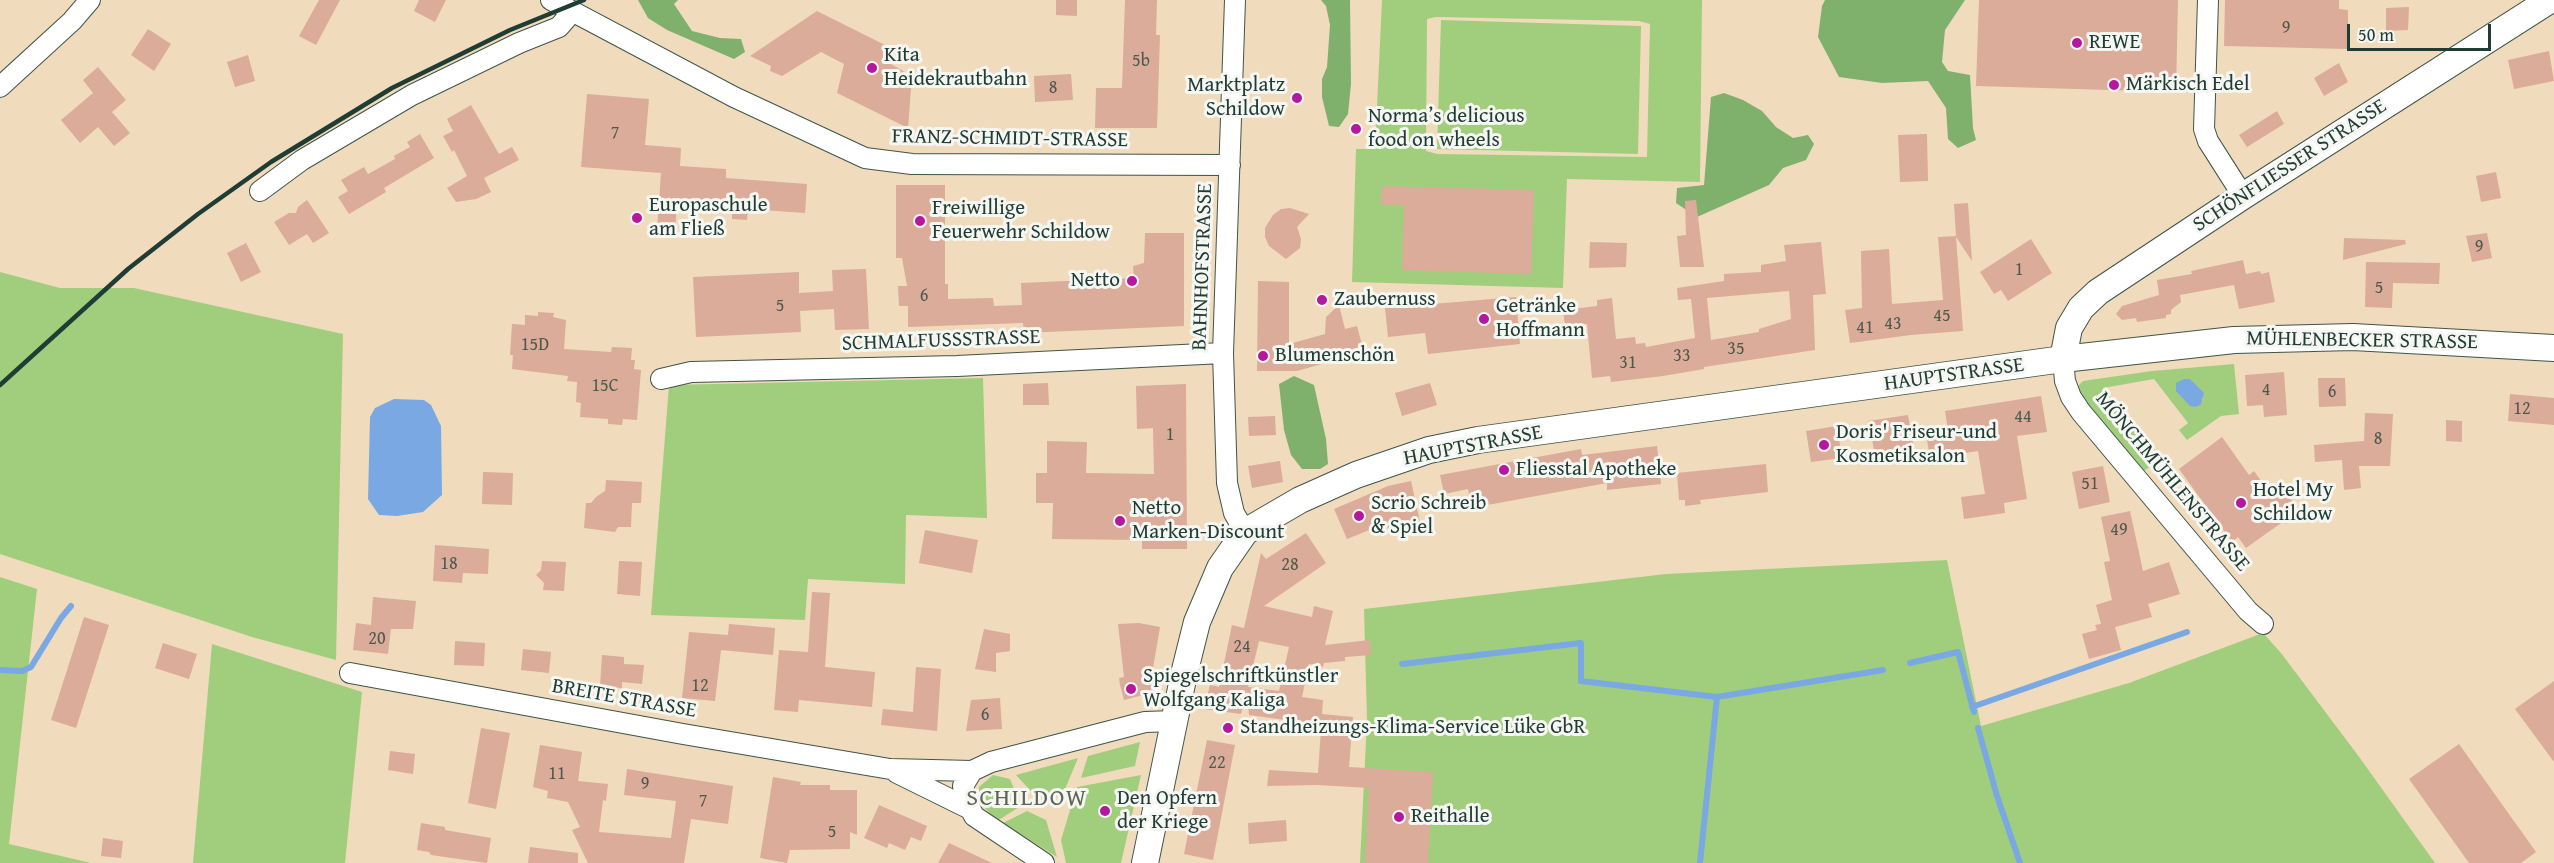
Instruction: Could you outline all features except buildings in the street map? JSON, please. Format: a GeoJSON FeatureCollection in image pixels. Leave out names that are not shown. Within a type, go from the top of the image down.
{"type":"FeatureCollection","features":[{"type":"Feature","properties":{"kind":"main road","name":"SCHÖNFLIESSER STRASSE"},"geometry":{"type":"LineString","coordinates":[[2063,360],[2069,328],[2081,308],[2097,292],[2550,0]]}},
{"type":"Feature","properties":{"kind":"main road","name":"MÜHLENBECKER STRASSE"},"geometry":{"type":"LineString","coordinates":[[2063,360],[2234,339],[2314,336],[2444,340],[2554,348]]}},
{"type":"Feature","properties":{"kind":"main road","name":"HAUPTSTRASSE"},"geometry":{"type":"LineString","coordinates":[[1145,863],[1197,622],[1220,568],[1245,532],[1300,500],[1356,474],[1429,450],[1478,440],[2063,360]]}},
{"type":"Feature","properties":{"kind":"street"},"geometry":{"type":"LineString","coordinates":[[0,87],[72,21],[90,0]]}},
{"type":"Feature","properties":{"kind":"street","name":"FRANZ-SCHMIDT-STRASSE"},"geometry":{"type":"LineString","coordinates":[[551,0],[734,97],[865,158],[912,164],[1230,165]]}},
{"type":"Feature","properties":{"kind":"street","name":"BAHNHOFSTRASSE"},"geometry":{"type":"LineString","coordinates":[[1235,0],[1223,353],[1227,483],[1234,513],[1245,532]]}},
{"type":"Feature","properties":{"kind":"street"},"geometry":{"type":"LineString","coordinates":[[2208,0],[2204,129],[2208,141],[2243,196]]}},
{"type":"Feature","properties":{"kind":"street"},"geometry":{"type":"LineString","coordinates":[[261,191],[302,160],[412,95],[519,43],[560,27],[572,12]]}},
{"type":"Feature","properties":{"kind":"street","name":"SCHMALFUSSSTRASSE"},"geometry":{"type":"LineString","coordinates":[[661,380],[691,372],[957,366],[1223,353]]}},
{"type":"Feature","properties":{"kind":"street","name":"MÖNCHMÜHLENSTRASSE"},"geometry":{"type":"LineString","coordinates":[[2063,360],[2065,381],[2071,397],[2081,412],[2248,611],[2263,624]]}},
{"type":"Feature","properties":{"kind":"street","name":"BREITE STRASSE"},"geometry":{"type":"LineString","coordinates":[[350,672],[682,734],[890,769],[972,771],[991,762],[1145,722],[1175,721]]}},
{"type":"Feature","properties":{"kind":"street","name":"BREITE STRASSE"},"geometry":{"type":"LineString","coordinates":[[890,769],[970,809],[974,816],[1044,863]]}},
{"type":"Feature","properties":{"kind":"street"},"geometry":{"type":"LineString","coordinates":[[970,809],[963,786],[972,771]]}},
{"type":"Feature","properties":{"kind":"green space"},"geometry":{"type":"Polygon","coordinates":[[[638,0],[678,0],[674,4],[692,31],[720,38],[741,39],[745,52],[734,59],[667,30],[648,18],[638,0]]]}},
{"type":"Feature","properties":{"kind":"green space"},"geometry":{"type":"Polygon","coordinates":[[[1321,0],[1350,0],[1351,84],[1348,114],[1339,127],[1329,126],[1322,97],[1322,79],[1327,67],[1330,25],[1326,6],[1321,0]]]}},
{"type":"Feature","properties":{"kind":"green space"},"geometry":{"type":"Polygon","coordinates":[[[1382,0],[1702,0],[1700,182],[1567,179],[1563,288],[1352,282],[1356,149],[1375,149],[1382,0]],[[1436,17],[1427,19],[1426,151],[1437,154],[1647,157],[1650,24],[1639,21],[1436,17]]]}},
{"type":"Feature","properties":{"kind":"green space"},"geometry":{"type":"Polygon","coordinates":[[[1825,0],[1965,0],[1945,30],[1942,62],[1948,71],[1970,75],[1973,128],[1976,140],[1958,148],[1948,139],[1946,108],[1928,81],[1882,83],[1839,77],[1818,37],[1822,6],[1825,0]]]}},
{"type":"Feature","properties":{"kind":"green space"},"geometry":{"type":"Polygon","coordinates":[[[1441,20],[1641,26],[1638,154],[1437,149],[1441,20]]]}},
{"type":"Feature","properties":{"kind":"green space"},"geometry":{"type":"Polygon","coordinates":[[[1724,93],[1743,100],[1762,111],[1776,127],[1793,138],[1808,135],[1814,144],[1806,160],[1783,168],[1769,185],[1697,217],[1676,203],[1677,188],[1704,185],[1711,97],[1724,93]]]}},
{"type":"Feature","properties":{"kind":"green space"},"geometry":{"type":"Polygon","coordinates":[[[0,272],[60,288],[134,288],[343,334],[336,660],[252,637],[0,554],[0,272]]]}},
{"type":"Feature","properties":{"kind":"green space"},"geometry":{"type":"Polygon","coordinates":[[[2234,364],[2239,414],[2221,416],[2187,440],[2179,430],[2188,423],[2154,379],[2103,388],[2159,460],[2144,471],[2082,397],[2079,385],[2083,381],[2152,371],[2234,364]],[[2190,379],[2196,407],[2203,399],[2190,379]]]}},
{"type":"Feature","properties":{"kind":"green space"},"geometry":{"type":"Polygon","coordinates":[[[1294,376],[1314,385],[1326,439],[1328,464],[1320,469],[1302,469],[1291,455],[1284,430],[1279,384],[1294,376]]]}},
{"type":"Feature","properties":{"kind":"green space"},"geometry":{"type":"Polygon","coordinates":[[[983,378],[987,518],[906,515],[905,584],[808,579],[805,620],[651,615],[669,385],[983,378]]]}},
{"type":"Feature","properties":{"kind":"green space"},"geometry":{"type":"Polygon","coordinates":[[[1947,560],[1981,726],[2129,683],[2263,633],[2281,653],[2357,754],[2435,863],[1360,863],[1367,720],[1364,609],[1666,574],[1947,560]]]}},
{"type":"Feature","properties":{"kind":"green space"},"geometry":{"type":"Polygon","coordinates":[[[0,577],[37,589],[9,844],[91,863],[0,863],[0,577]]]}},
{"type":"Feature","properties":{"kind":"green space"},"geometry":{"type":"Polygon","coordinates":[[[212,644],[362,692],[345,863],[193,863],[212,644]]]}},
{"type":"Feature","properties":{"kind":"green space"},"geometry":{"type":"Polygon","coordinates":[[[1140,742],[1135,766],[1081,778],[1088,756],[1140,742]]]}},
{"type":"Feature","properties":{"kind":"green space"},"geometry":{"type":"Polygon","coordinates":[[[1078,758],[1063,794],[1041,802],[1016,775],[1078,758]]]}},
{"type":"Feature","properties":{"kind":"green space"},"geometry":{"type":"Polygon","coordinates":[[[993,775],[1010,779],[1021,806],[997,821],[983,806],[979,796],[979,787],[993,775]]]}},
{"type":"Feature","properties":{"kind":"green space"},"geometry":{"type":"Polygon","coordinates":[[[1141,775],[1121,863],[1066,863],[1061,840],[1077,787],[1141,775]]]}},
{"type":"Feature","properties":{"kind":"green space"},"geometry":{"type":"Polygon","coordinates":[[[1027,811],[1046,820],[1057,857],[1003,823],[1027,811]]]}},
{"type":"Feature","properties":{"kind":"water"},"geometry":{"type":"Polygon","coordinates":[[[2190,379],[2204,393],[2201,404],[2196,407],[2190,406],[2176,391],[2176,383],[2190,379]]]}},
{"type":"Feature","properties":{"kind":"water"},"geometry":{"type":"Polygon","coordinates":[[[394,399],[424,400],[431,405],[441,426],[442,495],[423,512],[397,516],[379,515],[368,499],[370,417],[375,408],[394,399]]]}},
{"type":"Feature","properties":{"kind":"waterway"},"geometry":{"type":"LineString","coordinates":[[0,670],[22,671],[31,667],[71,606]]}},
{"type":"Feature","properties":{"kind":"waterway"},"geometry":{"type":"LineString","coordinates":[[1972,707],[2187,632]]}},
{"type":"Feature","properties":{"kind":"waterway"},"geometry":{"type":"LineString","coordinates":[[1402,664],[1581,643],[1581,681],[1717,697],[1700,863]]}},
{"type":"Feature","properties":{"kind":"waterway"},"geometry":{"type":"LineString","coordinates":[[1910,663],[1958,652],[1974,712]]}},
{"type":"Feature","properties":{"kind":"waterway"},"geometry":{"type":"LineString","coordinates":[[1717,697],[1883,670]]}},
{"type":"Feature","properties":{"kind":"waterway"},"geometry":{"type":"LineString","coordinates":[[1978,728],[1997,796],[2020,863]]}},
{"type":"Feature","properties":{"kind":"railway"},"geometry":{"type":"LineString","coordinates":[[0,385],[128,269],[198,214],[271,162],[392,88],[510,30],[584,0]]}},
{"type":"Feature","properties":{"kind":"place","name":"REWE"},"geometry":{"type":"Point","coordinates":[2077,43]}},
{"type":"Feature","properties":{"kind":"place","name":"Kita Heidekrautbahn"},"geometry":{"type":"Point","coordinates":[872,68]}},
{"type":"Feature","properties":{"kind":"place","name":"Märkisch Edel"},"geometry":{"type":"Point","coordinates":[2114,85]}},
{"type":"Feature","properties":{"kind":"place","name":"Marktplatz Schildow"},"geometry":{"type":"Point","coordinates":[1297,98]}},
{"type":"Feature","properties":{"kind":"place","name":"Norma’s delicious food on wheels"},"geometry":{"type":"Point","coordinates":[1356,129]}},
{"type":"Feature","properties":{"kind":"place","name":"Europaschule am Fließ"},"geometry":{"type":"Point","coordinates":[637,218]}},
{"type":"Feature","properties":{"kind":"place","name":"Freiwillige Feuerwehr Schildow"},"geometry":{"type":"Point","coordinates":[920,221]}},
{"type":"Feature","properties":{"kind":"place","name":"Netto"},"geometry":{"type":"Point","coordinates":[1132,281]}},
{"type":"Feature","properties":{"kind":"place","name":"Zaubernuss"},"geometry":{"type":"Point","coordinates":[1322,300]}},
{"type":"Feature","properties":{"kind":"place","name":"Getränke Hoffmann"},"geometry":{"type":"Point","coordinates":[1484,319]}},
{"type":"Feature","properties":{"kind":"place","name":"Blumenschön"},"geometry":{"type":"Point","coordinates":[1263,356]}},
{"type":"Feature","properties":{"kind":"place","name":"Doris' Friseur-und Kosmetiksalon"},"geometry":{"type":"Point","coordinates":[1824,445]}},
{"type":"Feature","properties":{"kind":"place","name":"Fliesstal Apotheke"},"geometry":{"type":"Point","coordinates":[1504,470]}},
{"type":"Feature","properties":{"kind":"place","name":"Hotel My Schildow"},"geometry":{"type":"Point","coordinates":[2241,503]}},
{"type":"Feature","properties":{"kind":"place","name":"Scrio Schreib & Spiel"},"geometry":{"type":"Point","coordinates":[1359,516]}},
{"type":"Feature","properties":{"kind":"place","name":"Netto Marken-Discount"},"geometry":{"type":"Point","coordinates":[1120,521]}},
{"type":"Feature","properties":{"kind":"place","name":"Spiegelschriftkünstler Wolfgang Kaliga"},"geometry":{"type":"Point","coordinates":[1131,689]}},
{"type":"Feature","properties":{"kind":"place","name":"Standheizungs-Klima-Service Lüke GbR"},"geometry":{"type":"Point","coordinates":[1228,728]}},
{"type":"Feature","properties":{"kind":"place","name":"Den Opfern der Kriege"},"geometry":{"type":"Point","coordinates":[1105,811]}},
{"type":"Feature","properties":{"kind":"place","name":"Reithalle"},"geometry":{"type":"Point","coordinates":[1399,817]}},
{"type":"Feature","properties":{"kind":"district","name":"SCHILDOW"},"geometry":{"type":"Point","coordinates":[1027,799]}}]}
